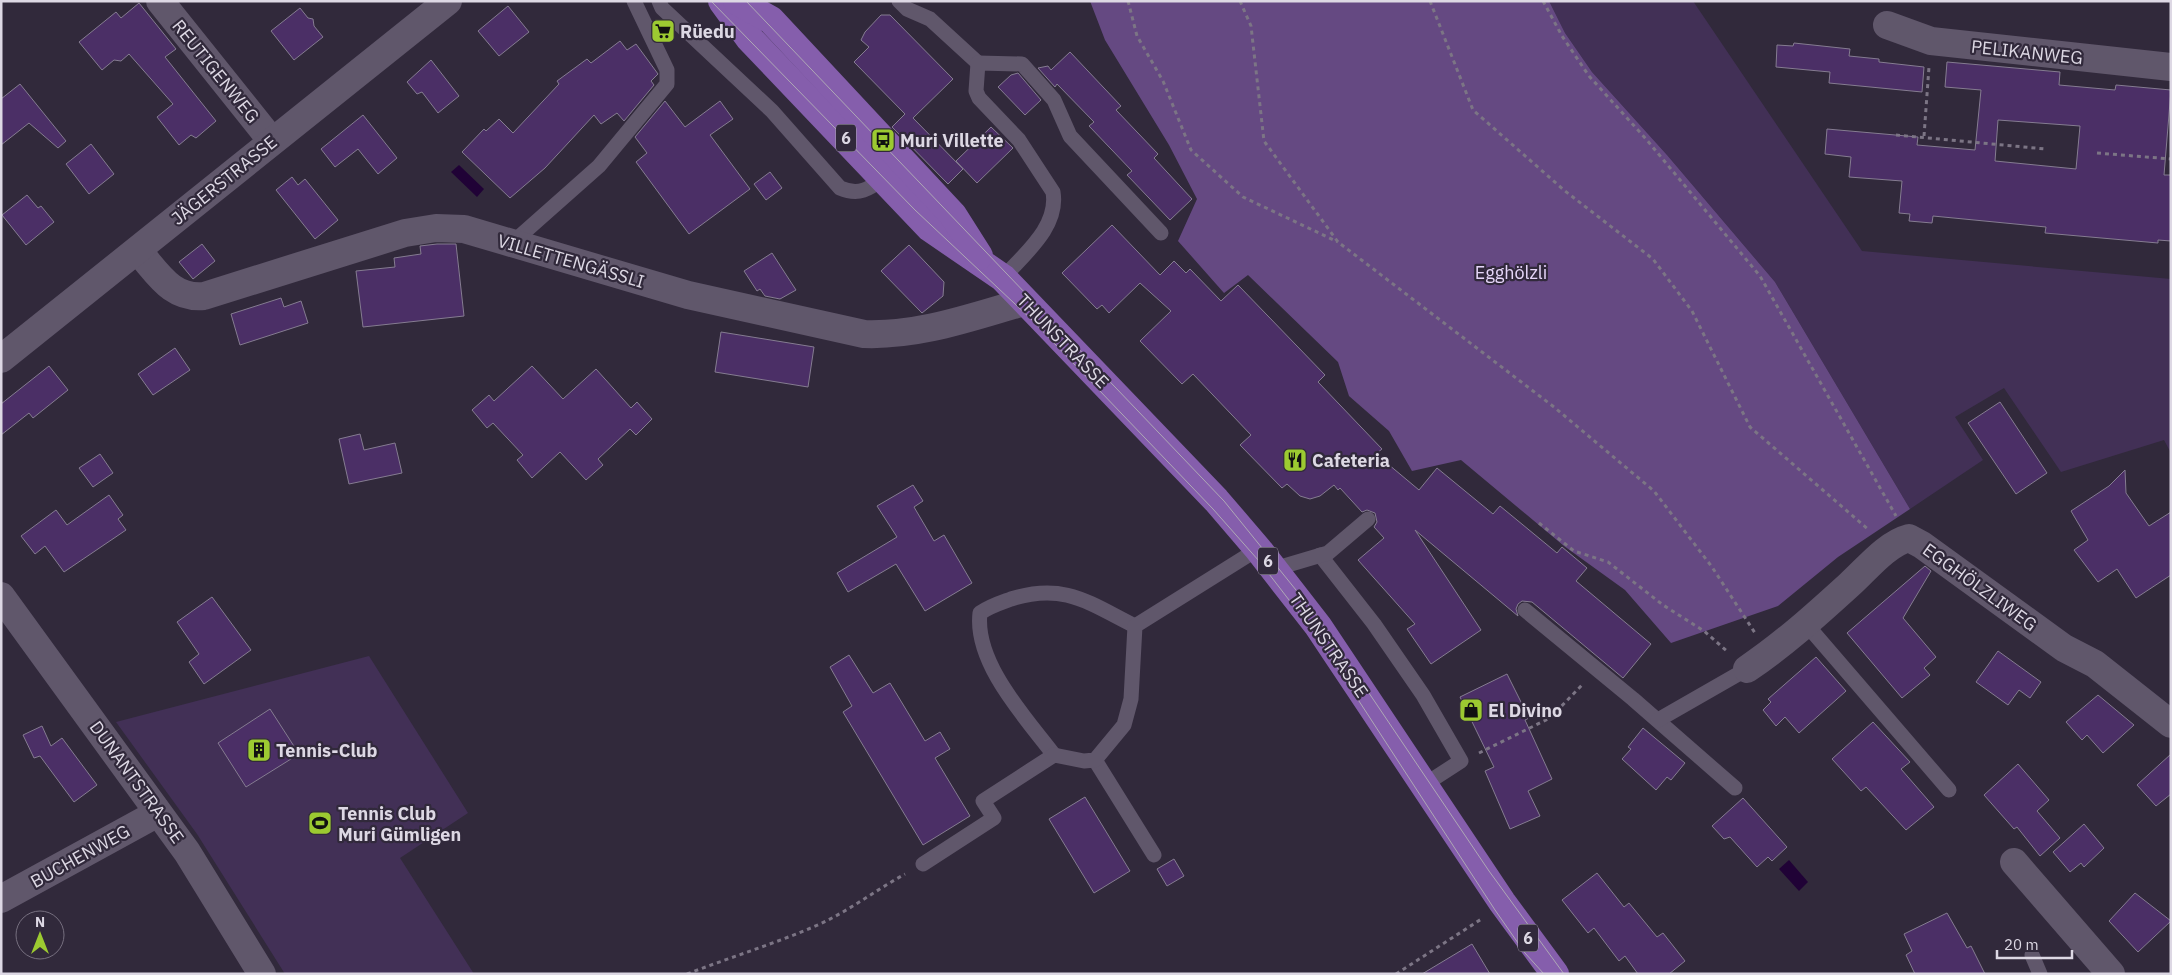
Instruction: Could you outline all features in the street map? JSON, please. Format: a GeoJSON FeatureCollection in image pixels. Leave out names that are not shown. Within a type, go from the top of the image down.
{"type":"FeatureCollection","features":[{"type":"Feature","properties":{"kind":"main road","name":"THUNSTRASSE"},"geometry":{"type":"LineString","coordinates":[[722,1],[749,38],[930,228],[1003,278],[1209,493],[1266,559],[1318,626],[1502,902],[1555,974]]}},
{"type":"Feature","properties":{"kind":"main road","name":"THUNSTRASSE"},"geometry":{"type":"LineString","coordinates":[[737,1],[771,20],[953,215],[966,231],[982,262]]}},
{"type":"Feature","properties":{"kind":"street","name":"REUTIGENWEG"},"geometry":{"type":"LineString","coordinates":[[160,1],[272,141]]}},
{"type":"Feature","properties":{"kind":"street","name":"JÄGERSTRASSE"},"geometry":{"type":"LineString","coordinates":[[1,359],[448,1]]}},
{"type":"Feature","properties":{"kind":"street","name":"PELIKANWEG"},"geometry":{"type":"LineString","coordinates":[[1887,25],[1931,42],[2171,67]]}},
{"type":"Feature","properties":{"kind":"street","name":"VILLETTENGÄSSLI"},"geometry":{"type":"LineString","coordinates":[[138,251],[175,291],[194,297],[204,296],[405,233],[436,228],[464,229],[688,295],[864,334],[888,335],[917,332],[1024,302]]}},
{"type":"Feature","properties":{"kind":"street"},"geometry":{"type":"LineString","coordinates":[[1758,662],[1806,624],[1899,543]]}},
{"type":"Feature","properties":{"kind":"street","name":"EGGHÖLZLIWEG"},"geometry":{"type":"LineString","coordinates":[[1899,543],[1922,545],[2064,648],[2095,664],[2171,724]]}},
{"type":"Feature","properties":{"kind":"street","name":"DUNANTSTRASSE"},"geometry":{"type":"LineString","coordinates":[[1,596],[187,852],[262,974]]}},
{"type":"Feature","properties":{"kind":"street","name":"BUCHENWEG"},"geometry":{"type":"LineString","coordinates":[[1,899],[158,813]]}},
{"type":"Feature","properties":{"kind":"street"},"geometry":{"type":"LineString","coordinates":[[2014,862],[2111,974]]}},
{"type":"Feature","properties":{"kind":"lane"},"geometry":{"type":"LineString","coordinates":[[512,244],[599,166],[667,84],[666,70],[634,1]]}},
{"type":"Feature","properties":{"kind":"lane"},"geometry":{"type":"LineString","coordinates":[[658,1],[662,8],[772,111],[840,188],[859,192],[869,190],[884,178]]}},
{"type":"Feature","properties":{"kind":"lane"},"geometry":{"type":"LineString","coordinates":[[899,1],[907,9],[930,19],[978,63],[1022,64],[1054,100],[1070,136],[1161,234]]}},
{"type":"Feature","properties":{"kind":"lane"},"geometry":{"type":"LineString","coordinates":[[978,63],[976,90],[978,98],[1019,140],[1054,192],[1055,201],[1050,223],[1003,278]]}},
{"type":"Feature","properties":{"kind":"lane"},"geometry":{"type":"LineString","coordinates":[[1135,626],[1266,559],[1328,553],[1368,520]]}},
{"type":"Feature","properties":{"kind":"lane"},"geometry":{"type":"LineString","coordinates":[[1320,555],[1374,624],[1418,687],[1461,762],[1424,784]]}},
{"type":"Feature","properties":{"kind":"lane"},"geometry":{"type":"LineString","coordinates":[[1047,591],[1068,594],[1135,626],[1131,699],[1124,724],[1095,760],[1084,762],[1054,755],[1012,701],[984,650],[980,635],[980,613],[990,606],[1026,594],[1047,591]]}},
{"type":"Feature","properties":{"kind":"lane"},"geometry":{"type":"LineString","coordinates":[[1524,610],[1658,720],[1735,788]]}},
{"type":"Feature","properties":{"kind":"lane"},"geometry":{"type":"LineString","coordinates":[[1806,624],[1949,790]]}},
{"type":"Feature","properties":{"kind":"lane"},"geometry":{"type":"LineString","coordinates":[[1658,720],[1758,662]]}},
{"type":"Feature","properties":{"kind":"lane"},"geometry":{"type":"LineString","coordinates":[[923,864],[994,818],[983,801],[1054,755]]}},
{"type":"Feature","properties":{"kind":"lane"},"geometry":{"type":"LineString","coordinates":[[1095,760],[1154,855]]}},
{"type":"Feature","properties":{"kind":"lane"},"geometry":{"type":"LineString","coordinates":[[2032,955],[2040,974]]}},
{"type":"Feature","properties":{"kind":"path"},"geometry":{"type":"LineString","coordinates":[[1128,1],[1137,36],[1163,81],[1191,150],[1243,197],[1338,242],[1554,407],[1654,491],[1712,567],[1758,662]]}},
{"type":"Feature","properties":{"kind":"path"},"geometry":{"type":"LineString","coordinates":[[1240,1],[1251,26],[1264,141],[1338,242]]}},
{"type":"Feature","properties":{"kind":"path"},"geometry":{"type":"LineString","coordinates":[[1430,1],[1473,110],[1565,191],[1653,259],[1692,311],[1750,427],[1899,543]]}},
{"type":"Feature","properties":{"kind":"path"},"geometry":{"type":"LineString","coordinates":[[1543,1],[1562,36],[1589,76],[1646,139],[1760,276],[1899,543]]}},
{"type":"Feature","properties":{"kind":"path"},"geometry":{"type":"LineString","coordinates":[[1924,136],[1931,42]]}},
{"type":"Feature","properties":{"kind":"path"},"geometry":{"type":"LineString","coordinates":[[1896,134],[2045,149]]}},
{"type":"Feature","properties":{"kind":"path"},"geometry":{"type":"LineString","coordinates":[[2097,153],[2171,159]]}},
{"type":"Feature","properties":{"kind":"path"},"geometry":{"type":"LineString","coordinates":[[1539,523],[1574,551],[1608,562],[1663,605],[1758,662]]}},
{"type":"Feature","properties":{"kind":"path"},"geometry":{"type":"LineString","coordinates":[[1461,762],[1550,718],[1597,670]]}},
{"type":"Feature","properties":{"kind":"path"},"geometry":{"type":"LineString","coordinates":[[687,974],[820,924],[860,904],[881,887],[923,864]]}},
{"type":"Feature","properties":{"kind":"path"},"geometry":{"type":"LineString","coordinates":[[1399,973],[1479,922]]}},
{"type":"Feature","properties":{"kind":"shaded area"},"geometry":{"type":"Polygon","coordinates":[[[1549,1],[1693,1],[1862,251],[2171,279],[2171,453],[2164,440],[2061,472],[2004,388],[1955,417],[1983,460],[1910,509],[1775,282],[1667,155],[1592,72],[1565,33],[1549,1]]]}},
{"type":"Feature","properties":{"kind":"shaded area"},"geometry":{"type":"Polygon","coordinates":[[[459,165],[484,189],[477,197],[451,172],[459,165]]]}},
{"type":"Feature","properties":{"kind":"shaded area","name":"Tennis Club Muri Gümligen"},"geometry":{"type":"Polygon","coordinates":[[[369,656],[468,813],[400,858],[474,974],[285,974],[197,834],[116,722],[369,656]]]}},
{"type":"Feature","properties":{"kind":"shaded area"},"geometry":{"type":"Polygon","coordinates":[[[1789,860],[1808,882],[1799,891],[1779,869],[1789,860]]]}},
{"type":"Feature","properties":{"kind":"green space","name":"Egghölzli"},"geometry":{"type":"Polygon","coordinates":[[[1090,1],[1549,1],[1565,33],[1592,72],[1667,155],[1775,282],[1910,509],[1838,557],[1778,606],[1671,643],[1625,590],[1564,546],[1461,460],[1412,471],[1389,431],[1349,396],[1338,362],[1248,275],[1224,293],[1178,241],[1197,199],[1169,145],[1105,40],[1090,1]]]}},
{"type":"Feature","properties":{"kind":"building"},"geometry":{"type":"Polygon","coordinates":[[[139,3],[176,49],[165,57],[216,121],[196,138],[191,135],[179,145],[157,117],[173,104],[129,54],[121,61],[114,60],[102,70],[79,42],[116,12],[121,18],[139,3]]]}},
{"type":"Feature","properties":{"kind":"building"},"geometry":{"type":"Polygon","coordinates":[[[508,6],[529,32],[499,56],[478,31],[508,6]]]}},
{"type":"Feature","properties":{"kind":"building"},"geometry":{"type":"Polygon","coordinates":[[[300,8],[308,18],[313,19],[314,26],[323,37],[294,60],[271,31],[300,8]]]}},
{"type":"Feature","properties":{"kind":"building"},"geometry":{"type":"Polygon","coordinates":[[[881,15],[890,15],[953,79],[913,118],[963,169],[948,184],[892,127],[905,114],[854,62],[869,47],[861,40],[865,32],[881,15]]]}},
{"type":"Feature","properties":{"kind":"building"},"geometry":{"type":"Polygon","coordinates":[[[620,41],[627,50],[636,44],[658,74],[651,81],[654,85],[624,121],[617,113],[601,124],[594,115],[545,168],[510,198],[462,152],[484,129],[486,131],[499,119],[513,133],[559,84],[557,81],[587,59],[591,63],[620,41]]]}},
{"type":"Feature","properties":{"kind":"building"},"geometry":{"type":"Polygon","coordinates":[[[1794,43],[1850,49],[1849,56],[1879,59],[1879,62],[1924,67],[1922,92],[1829,83],[1830,72],[1776,67],[1777,45],[1793,46],[1794,43]]]}},
{"type":"Feature","properties":{"kind":"building"},"geometry":{"type":"Polygon","coordinates":[[[1070,52],[1121,106],[1116,110],[1158,154],[1154,158],[1192,199],[1170,220],[1127,175],[1132,171],[1089,126],[1094,122],[1057,84],[1055,87],[1038,68],[1048,66],[1051,70],[1070,52]]]}},
{"type":"Feature","properties":{"kind":"building"},"geometry":{"type":"Polygon","coordinates":[[[431,60],[459,96],[438,113],[422,92],[417,94],[407,82],[431,60]]]}},
{"type":"Feature","properties":{"kind":"building"},"geometry":{"type":"Polygon","coordinates":[[[1947,62],[2060,72],[2059,85],[2115,90],[2116,85],[2171,90],[2164,175],[2171,175],[2171,241],[2158,240],[2158,243],[2045,233],[2046,227],[1933,216],[1932,223],[1909,221],[1910,214],[1899,213],[1902,181],[1849,177],[1851,157],[1825,154],[1827,129],[1918,137],[1917,145],[1975,150],[1981,90],[1945,87],[1947,62]],[[1998,120],[1995,161],[2076,169],[2080,126],[1998,120]]]}},
{"type":"Feature","properties":{"kind":"building"},"geometry":{"type":"Polygon","coordinates":[[[1018,73],[1041,100],[1025,115],[998,87],[1011,75],[1018,73]]]}},
{"type":"Feature","properties":{"kind":"building"},"geometry":{"type":"Polygon","coordinates":[[[20,84],[66,141],[58,148],[29,123],[1,145],[1,99],[20,84]]]}},
{"type":"Feature","properties":{"kind":"building"},"geometry":{"type":"Polygon","coordinates":[[[665,101],[685,127],[720,101],[733,119],[710,135],[750,189],[689,234],[636,162],[647,153],[635,137],[665,101]]]}},
{"type":"Feature","properties":{"kind":"building"},"geometry":{"type":"Polygon","coordinates":[[[363,115],[397,158],[378,174],[358,149],[335,167],[321,149],[363,115]]]}},
{"type":"Feature","properties":{"kind":"building"},"geometry":{"type":"Polygon","coordinates":[[[991,127],[1013,148],[977,183],[956,161],[991,127]]]}},
{"type":"Feature","properties":{"kind":"building"},"geometry":{"type":"Polygon","coordinates":[[[91,144],[114,174],[89,194],[66,164],[91,144]]]}},
{"type":"Feature","properties":{"kind":"building"},"geometry":{"type":"Polygon","coordinates":[[[770,172],[782,188],[766,200],[754,184],[770,172]]]}},
{"type":"Feature","properties":{"kind":"building"},"geometry":{"type":"Polygon","coordinates":[[[292,177],[298,185],[305,179],[338,220],[315,239],[276,190],[292,177]]]}},
{"type":"Feature","properties":{"kind":"building"},"geometry":{"type":"Polygon","coordinates":[[[27,195],[38,208],[41,206],[54,222],[26,245],[2,215],[27,195]]]}},
{"type":"Feature","properties":{"kind":"building"},"geometry":{"type":"Polygon","coordinates":[[[1112,225],[1160,275],[1174,261],[1186,273],[1190,269],[1221,301],[1238,285],[1325,375],[1318,382],[1382,449],[1376,454],[1419,490],[1437,468],[1493,514],[1500,506],[1557,553],[1562,547],[1587,568],[1576,581],[1651,644],[1623,678],[1532,602],[1522,601],[1518,604],[1516,609],[1518,616],[1415,530],[1481,630],[1431,664],[1407,629],[1415,624],[1358,560],[1384,538],[1374,527],[1377,522],[1375,513],[1367,510],[1362,512],[1340,488],[1338,490],[1334,485],[1320,496],[1310,499],[1300,496],[1287,484],[1282,488],[1240,445],[1251,435],[1193,374],[1182,384],[1140,341],[1171,311],[1140,283],[1109,313],[1102,305],[1097,309],[1062,273],[1112,225]]]}},
{"type":"Feature","properties":{"kind":"building"},"geometry":{"type":"Polygon","coordinates":[[[202,244],[215,261],[193,279],[179,262],[202,244]]]}},
{"type":"Feature","properties":{"kind":"building"},"geometry":{"type":"Polygon","coordinates":[[[456,244],[464,316],[363,327],[356,271],[395,267],[394,258],[421,254],[420,246],[456,244]]]}},
{"type":"Feature","properties":{"kind":"building"},"geometry":{"type":"Polygon","coordinates":[[[909,245],[944,282],[943,296],[922,313],[881,271],[909,245]]]}},
{"type":"Feature","properties":{"kind":"building"},"geometry":{"type":"Polygon","coordinates":[[[772,253],[796,290],[780,299],[765,296],[760,289],[757,291],[744,271],[772,253]]]}},
{"type":"Feature","properties":{"kind":"building"},"geometry":{"type":"Polygon","coordinates":[[[281,298],[284,307],[301,301],[308,323],[240,345],[231,314],[281,298]]]}},
{"type":"Feature","properties":{"kind":"building"},"geometry":{"type":"Polygon","coordinates":[[[721,332],[814,347],[808,387],[715,372],[721,332]]]}},
{"type":"Feature","properties":{"kind":"building"},"geometry":{"type":"Polygon","coordinates":[[[175,348],[190,370],[153,395],[138,374],[175,348]]]}},
{"type":"Feature","properties":{"kind":"building"},"geometry":{"type":"Polygon","coordinates":[[[49,366],[68,390],[33,418],[29,413],[1,435],[1,404],[49,366]]]}},
{"type":"Feature","properties":{"kind":"building"},"geometry":{"type":"Polygon","coordinates":[[[532,366],[563,399],[596,369],[631,408],[637,402],[652,419],[636,435],[630,429],[598,459],[603,465],[586,480],[560,452],[532,478],[517,460],[523,455],[493,423],[487,428],[472,410],[489,395],[494,401],[532,366]]]}},
{"type":"Feature","properties":{"kind":"building"},"geometry":{"type":"Polygon","coordinates":[[[2000,402],[2047,473],[2016,494],[1968,423],[2000,402]]]}},
{"type":"Feature","properties":{"kind":"building"},"geometry":{"type":"Polygon","coordinates":[[[360,434],[364,450],[395,443],[402,473],[349,484],[339,439],[360,434]]]}},
{"type":"Feature","properties":{"kind":"building"},"geometry":{"type":"Polygon","coordinates":[[[100,454],[113,473],[93,487],[79,468],[100,454]]]}},
{"type":"Feature","properties":{"kind":"building"},"geometry":{"type":"Polygon","coordinates":[[[2125,470],[2126,493],[2149,526],[2171,512],[2171,575],[2136,598],[2117,569],[2098,582],[2074,550],[2088,540],[2071,511],[2109,486],[2125,470]]]}},
{"type":"Feature","properties":{"kind":"building"},"geometry":{"type":"Polygon","coordinates":[[[913,485],[923,501],[914,507],[934,541],[944,535],[972,583],[925,611],[896,564],[848,592],[837,573],[897,537],[877,506],[913,485]]]}},
{"type":"Feature","properties":{"kind":"building"},"geometry":{"type":"Polygon","coordinates":[[[109,495],[123,515],[118,519],[126,530],[64,572],[45,546],[35,554],[21,536],[56,510],[67,525],[109,495]]]}},
{"type":"Feature","properties":{"kind":"building"},"geometry":{"type":"Polygon","coordinates":[[[1925,566],[1931,571],[1903,618],[1936,657],[1924,668],[1930,675],[1902,698],[1847,633],[1925,566]]]}},
{"type":"Feature","properties":{"kind":"building"},"geometry":{"type":"Polygon","coordinates":[[[212,597],[251,650],[204,684],[189,662],[199,654],[177,622],[212,597]]]}},
{"type":"Feature","properties":{"kind":"building"},"geometry":{"type":"Polygon","coordinates":[[[1998,651],[2041,682],[2030,698],[2019,690],[2008,705],[1976,682],[1998,651]]]}},
{"type":"Feature","properties":{"kind":"building"},"geometry":{"type":"Polygon","coordinates":[[[849,655],[873,693],[890,683],[925,741],[940,732],[950,749],[935,758],[970,816],[923,845],[843,712],[852,706],[830,667],[849,655]]]}},
{"type":"Feature","properties":{"kind":"building"},"geometry":{"type":"Polygon","coordinates":[[[1816,657],[1846,691],[1799,733],[1785,717],[1776,726],[1763,710],[1771,702],[1768,699],[1816,657]]]}},
{"type":"Feature","properties":{"kind":"building"},"geometry":{"type":"Polygon","coordinates":[[[1507,674],[1529,718],[1525,720],[1552,779],[1528,791],[1540,816],[1510,829],[1485,771],[1494,767],[1460,697],[1507,674]]]}},
{"type":"Feature","properties":{"kind":"building"},"geometry":{"type":"Polygon","coordinates":[[[2098,695],[2134,725],[2103,753],[2087,735],[2082,740],[2066,722],[2098,695]]]}},
{"type":"Feature","properties":{"kind":"building","name":"Tennis-Club"},"geometry":{"type":"Polygon","coordinates":[[[270,709],[299,754],[246,787],[218,743],[270,709]]]}},
{"type":"Feature","properties":{"kind":"building"},"geometry":{"type":"Polygon","coordinates":[[[1873,722],[1910,762],[1901,769],[1934,807],[1906,830],[1866,787],[1861,791],[1832,759],[1873,722]]]}},
{"type":"Feature","properties":{"kind":"building"},"geometry":{"type":"Polygon","coordinates":[[[42,726],[51,746],[62,738],[97,785],[74,802],[40,756],[34,758],[23,735],[42,726]]]}},
{"type":"Feature","properties":{"kind":"building"},"geometry":{"type":"Polygon","coordinates":[[[1643,728],[1685,763],[1671,780],[1667,777],[1656,790],[1622,759],[1631,749],[1628,747],[1643,728]]]}},
{"type":"Feature","properties":{"kind":"building"},"geometry":{"type":"Polygon","coordinates":[[[2171,754],[2171,794],[2156,806],[2137,785],[2171,754]]]}},
{"type":"Feature","properties":{"kind":"building"},"geometry":{"type":"Polygon","coordinates":[[[2018,764],[2049,800],[2037,811],[2060,838],[2040,856],[2017,827],[2014,829],[1984,795],[2018,764]]]}},
{"type":"Feature","properties":{"kind":"building"},"geometry":{"type":"Polygon","coordinates":[[[1085,797],[1130,871],[1094,893],[1049,819],[1085,797]]]}},
{"type":"Feature","properties":{"kind":"building"},"geometry":{"type":"Polygon","coordinates":[[[1743,798],[1787,847],[1772,861],[1768,857],[1757,867],[1730,837],[1724,839],[1712,826],[1743,798]]]}},
{"type":"Feature","properties":{"kind":"building"},"geometry":{"type":"Polygon","coordinates":[[[2084,824],[2104,848],[2084,867],[2081,863],[2070,872],[2053,852],[2084,824]]]}},
{"type":"Feature","properties":{"kind":"building"},"geometry":{"type":"Polygon","coordinates":[[[1174,859],[1184,876],[1167,886],[1157,869],[1174,859]]]}},
{"type":"Feature","properties":{"kind":"building"},"geometry":{"type":"Polygon","coordinates":[[[1597,873],[1624,907],[1629,903],[1657,937],[1663,933],[1685,961],[1669,974],[1638,974],[1625,956],[1619,961],[1594,928],[1588,933],[1562,900],[1597,873]]]}},
{"type":"Feature","properties":{"kind":"building"},"geometry":{"type":"Polygon","coordinates":[[[2135,893],[2171,921],[2138,952],[2109,921],[2135,893]]]}},
{"type":"Feature","properties":{"kind":"building"},"geometry":{"type":"Polygon","coordinates":[[[1947,913],[1967,948],[1971,946],[1985,974],[1915,974],[1906,955],[1912,951],[1904,934],[1947,913]]]}},
{"type":"Feature","properties":{"kind":"building"},"geometry":{"type":"Polygon","coordinates":[[[1472,944],[1490,974],[1422,974],[1472,944]]]}},
{"type":"Feature","properties":{"kind":"tram line"},"geometry":{"type":"LineString","coordinates":[[711,1],[915,210],[1031,319],[1213,509],[1259,561],[1316,635],[1495,910],[1525,953],[1544,974]]}},
{"type":"Feature","properties":{"kind":"tram line"},"geometry":{"type":"LineString","coordinates":[[746,1],[1224,501],[1317,616],[1489,871],[1564,974]]}},
{"type":"Feature","properties":{"kind":"place","name":"Rüedu"},"geometry":{"type":"Point","coordinates":[663,31]}},
{"type":"Feature","properties":{"kind":"place","name":"Muri Villette"},"geometry":{"type":"Point","coordinates":[883,140]}},
{"type":"Feature","properties":{"kind":"place","name":"Cafeteria"},"geometry":{"type":"Point","coordinates":[1295,460]}},
{"type":"Feature","properties":{"kind":"place","name":"El Divino"},"geometry":{"type":"Point","coordinates":[1471,710]}},
{"type":"Feature","properties":{"kind":"place","name":"Tennis-Club"},"geometry":{"type":"Point","coordinates":[259,750]}},
{"type":"Feature","properties":{"kind":"place","name":"Tennis Club Muri Gümligen"},"geometry":{"type":"Point","coordinates":[320,823]}}]}
